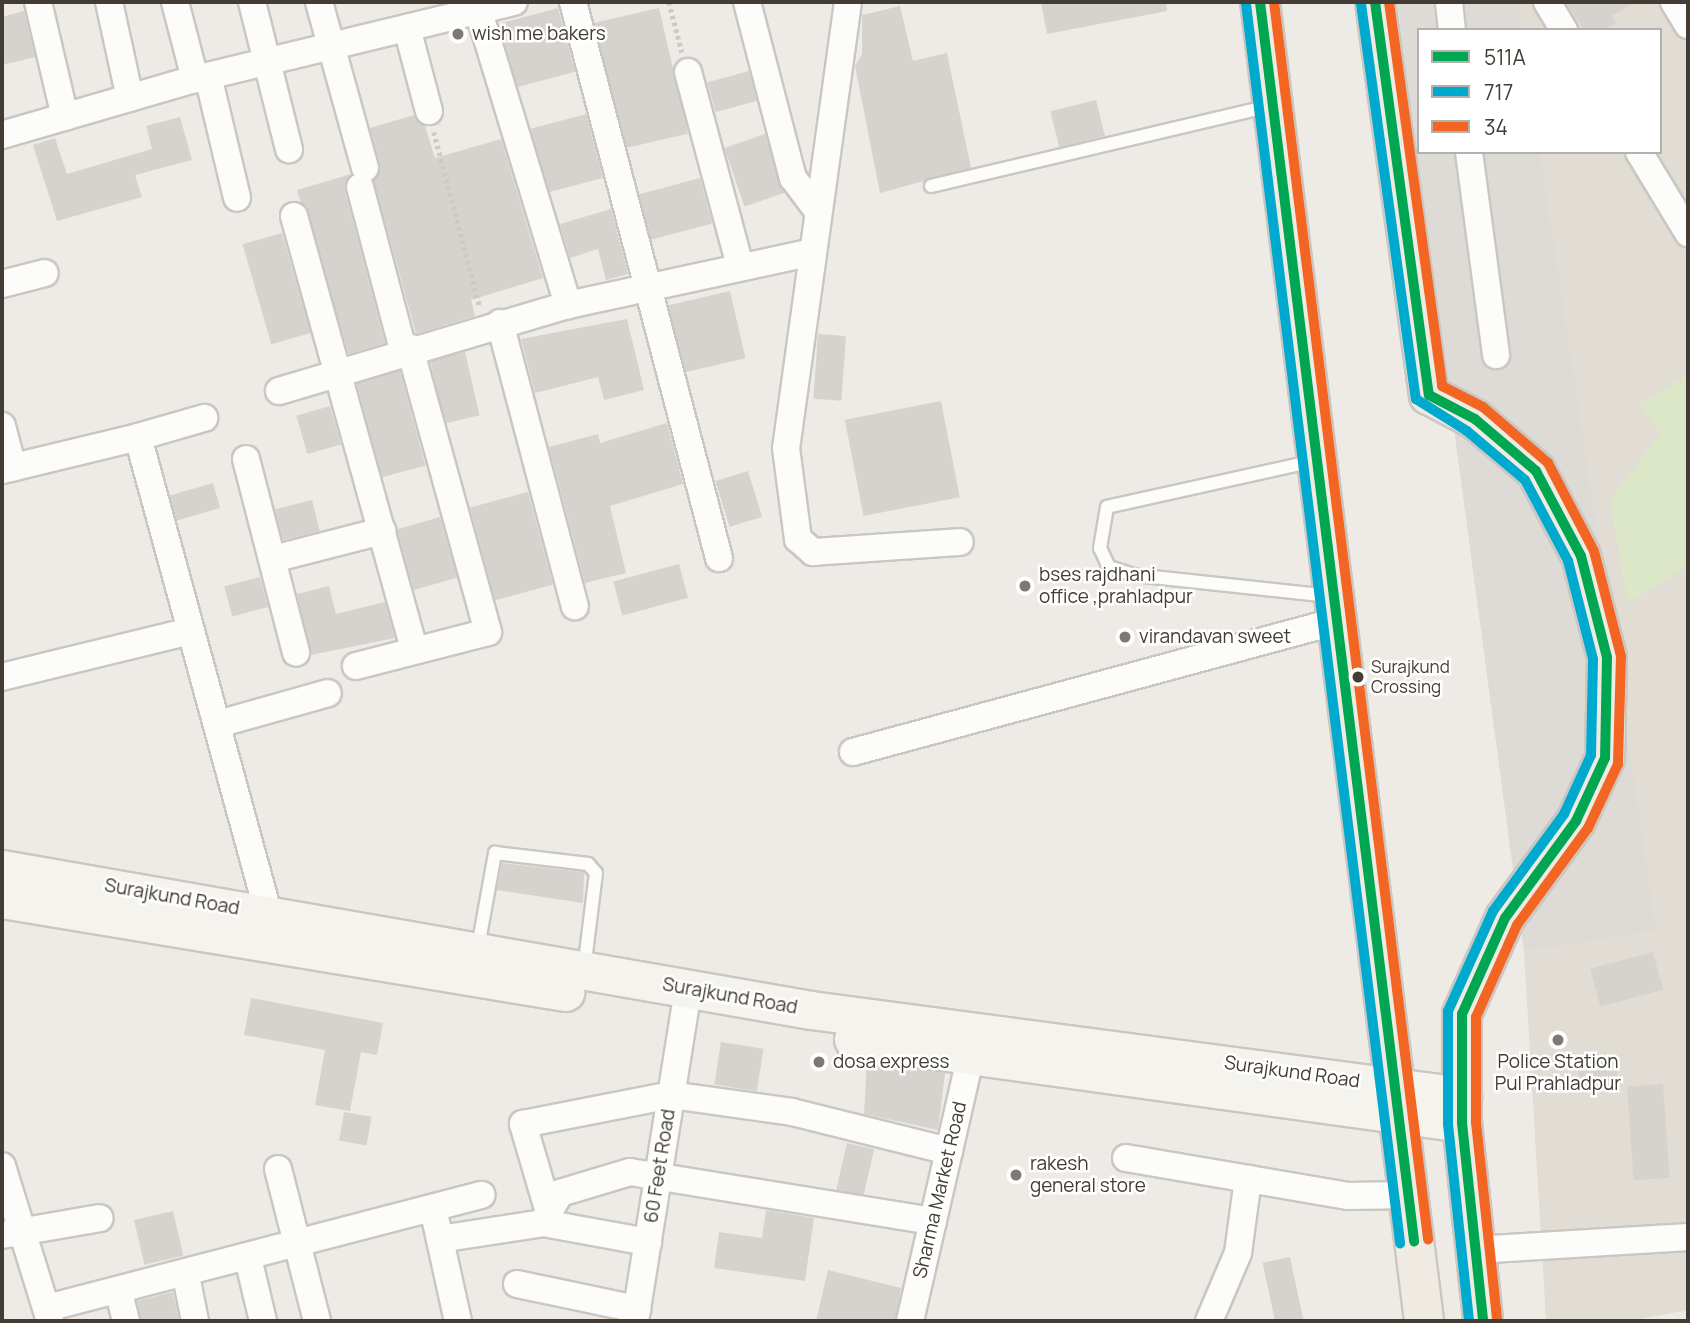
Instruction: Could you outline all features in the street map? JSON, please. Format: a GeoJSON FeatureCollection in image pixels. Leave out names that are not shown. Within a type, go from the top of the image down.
{"type":"FeatureCollection","features":[{"type":"Feature","properties":{"kind":"main road"},"geometry":{"type":"LineString","coordinates":[[1260,2],[1423,1321]]}},
{"type":"Feature","properties":{"kind":"main road"},"geometry":{"type":"LineString","coordinates":[[1376,2],[1429,395],[1475,419],[1536,471],[1581,556],[1607,657],[1605,758],[1576,821],[1505,918],[1462,1014],[1462,1109],[1482,1321]]}},
{"type":"Feature","properties":{"kind":"main road","name":"Surajkund Road"},"geometry":{"type":"LineString","coordinates":[[2,869],[268,913],[811,1010],[1397,1101]]}},
{"type":"Feature","properties":{"kind":"main road","name":"Surajkund Road"},"geometry":{"type":"LineString","coordinates":[[2,899],[970,1059],[1462,1109]]}},
{"type":"Feature","properties":{"kind":"street"},"geometry":{"type":"LineString","coordinates":[[38,2],[65,117]]}},
{"type":"Feature","properties":{"kind":"street"},"geometry":{"type":"LineString","coordinates":[[109,2],[130,98]]}},
{"type":"Feature","properties":{"kind":"street"},"geometry":{"type":"LineString","coordinates":[[175,2],[202,78],[237,198]]}},
{"type":"Feature","properties":{"kind":"street"},"geometry":{"type":"LineString","coordinates":[[252,2],[289,149]]}},
{"type":"Feature","properties":{"kind":"street"},"geometry":{"type":"LineString","coordinates":[[319,2],[406,349],[488,632],[356,666]]}},
{"type":"Feature","properties":{"kind":"street"},"geometry":{"type":"LineString","coordinates":[[2,135],[202,78],[407,28],[477,6],[514,2]]}},
{"type":"Feature","properties":{"kind":"street"},"geometry":{"type":"LineString","coordinates":[[573,2],[651,285],[719,558]]}},
{"type":"Feature","properties":{"kind":"street"},"geometry":{"type":"LineString","coordinates":[[747,2],[793,178],[816,208]]}},
{"type":"Feature","properties":{"kind":"street"},"geometry":{"type":"LineString","coordinates":[[848,2],[809,253],[786,448],[798,539],[813,552],[960,542]]}},
{"type":"Feature","properties":{"kind":"street"},"geometry":{"type":"LineString","coordinates":[[1449,2],[1452,28]]}},
{"type":"Feature","properties":{"kind":"street"},"geometry":{"type":"LineString","coordinates":[[1547,2],[1563,28]]}},
{"type":"Feature","properties":{"kind":"street"},"geometry":{"type":"LineString","coordinates":[[1674,2],[1688,25]]}},
{"type":"Feature","properties":{"kind":"street"},"geometry":{"type":"LineString","coordinates":[[477,6],[568,305]]}},
{"type":"Feature","properties":{"kind":"street"},"geometry":{"type":"LineString","coordinates":[[407,28],[429,111]]}},
{"type":"Feature","properties":{"kind":"street"},"geometry":{"type":"LineString","coordinates":[[688,72],[740,266]]}},
{"type":"Feature","properties":{"kind":"street"},"geometry":{"type":"LineString","coordinates":[[1469,154],[1496,355]]}},
{"type":"Feature","properties":{"kind":"street"},"geometry":{"type":"LineString","coordinates":[[1640,154],[1686,224]]}},
{"type":"Feature","properties":{"kind":"street"},"geometry":{"type":"LineString","coordinates":[[294,216],[414,649]]}},
{"type":"Feature","properties":{"kind":"street"},"geometry":{"type":"LineString","coordinates":[[279,391],[406,349],[568,305],[809,253]]}},
{"type":"Feature","properties":{"kind":"street"},"geometry":{"type":"LineString","coordinates":[[2,284],[45,272]]}},
{"type":"Feature","properties":{"kind":"street"},"geometry":{"type":"LineString","coordinates":[[493,325],[575,606]]}},
{"type":"Feature","properties":{"kind":"street"},"geometry":{"type":"LineString","coordinates":[[2,426],[7,469],[204,418]]}},
{"type":"Feature","properties":{"kind":"street"},"geometry":{"type":"LineString","coordinates":[[138,437],[268,913]]}},
{"type":"Feature","properties":{"kind":"street"},"geometry":{"type":"LineString","coordinates":[[246,459],[296,653]]}},
{"type":"Feature","properties":{"kind":"street"},"geometry":{"type":"LineString","coordinates":[[272,559],[382,531]]}},
{"type":"Feature","properties":{"kind":"street"},"geometry":{"type":"LineString","coordinates":[[853,752],[1336,609]]}},
{"type":"Feature","properties":{"kind":"street"},"geometry":{"type":"LineString","coordinates":[[2,677],[190,631]]}},
{"type":"Feature","properties":{"kind":"street"},"geometry":{"type":"LineString","coordinates":[[218,724],[328,693]]}},
{"type":"Feature","properties":{"kind":"street","name":"60 Feet Road"},"geometry":{"type":"LineString","coordinates":[[636,1315],[685,1010]]}},
{"type":"Feature","properties":{"kind":"street","name":"Sharma Market Road"},"geometry":{"type":"LineString","coordinates":[[910,1321],[970,1059]]}},
{"type":"Feature","properties":{"kind":"street"},"geometry":{"type":"LineString","coordinates":[[546,1216],[523,1124],[671,1095],[792,1112],[949,1151]]}},
{"type":"Feature","properties":{"kind":"street"},"geometry":{"type":"LineString","coordinates":[[1126,1158],[1349,1196],[1409,1195]]}},
{"type":"Feature","properties":{"kind":"street"},"geometry":{"type":"LineString","coordinates":[[2,1166],[11,1232],[49,1314],[482,1195]]}},
{"type":"Feature","properties":{"kind":"street"},"geometry":{"type":"LineString","coordinates":[[278,1169],[317,1321]]}},
{"type":"Feature","properties":{"kind":"street"},"geometry":{"type":"LineString","coordinates":[[546,1216],[560,1193],[621,1174],[659,1177],[933,1221]]}},
{"type":"Feature","properties":{"kind":"street"},"geometry":{"type":"LineString","coordinates":[[1209,1321],[1238,1253],[1248,1179]]}},
{"type":"Feature","properties":{"kind":"street"},"geometry":{"type":"LineString","coordinates":[[433,1207],[458,1321]]}},
{"type":"Feature","properties":{"kind":"street"},"geometry":{"type":"LineString","coordinates":[[440,1240],[546,1216],[648,1242]]}},
{"type":"Feature","properties":{"kind":"street"},"geometry":{"type":"LineString","coordinates":[[11,1232],[100,1218]]}},
{"type":"Feature","properties":{"kind":"street"},"geometry":{"type":"LineString","coordinates":[[1475,1250],[1688,1237]]}},
{"type":"Feature","properties":{"kind":"street"},"geometry":{"type":"LineString","coordinates":[[248,1258],[263,1321]]}},
{"type":"Feature","properties":{"kind":"street"},"geometry":{"type":"LineString","coordinates":[[186,1276],[195,1321]]}},
{"type":"Feature","properties":{"kind":"street"},"geometry":{"type":"LineString","coordinates":[[517,1283],[636,1315]]}},
{"type":"Feature","properties":{"kind":"street"},"geometry":{"type":"LineString","coordinates":[[119,1293],[126,1321]]}},
{"type":"Feature","properties":{"kind":"lane"},"geometry":{"type":"LineString","coordinates":[[931,186],[1273,105]]}},
{"type":"Feature","properties":{"kind":"lane"},"geometry":{"type":"LineString","coordinates":[[1317,461],[1107,507],[1100,548],[1109,567],[1134,575],[1336,609]]}},
{"type":"Feature","properties":{"kind":"lane"},"geometry":{"type":"LineString","coordinates":[[477,951],[495,853],[588,864],[596,873],[583,971]]}},
{"type":"Feature","properties":{"kind":"path"},"geometry":{"type":"LineString","coordinates":[[669,2],[688,72]]}},
{"type":"Feature","properties":{"kind":"path"},"geometry":{"type":"LineString","coordinates":[[429,111],[493,325]]}},
{"type":"Feature","properties":{"kind":"shaded area"},"geometry":{"type":"Polygon","coordinates":[[[1397,2],[1519,2],[1523,28],[1417,28],[1417,152],[1397,2]]]}},
{"type":"Feature","properties":{"kind":"shaded area"},"geometry":{"type":"Polygon","coordinates":[[[1519,2],[1688,2],[1688,1310],[1630,1321],[1546,1321],[1524,952],[1655,929],[1541,154],[1662,154],[1662,28],[1523,28],[1519,2]]]}},
{"type":"Feature","properties":{"kind":"shaded area"},"geometry":{"type":"Polygon","coordinates":[[[1417,154],[1541,154],[1656,930],[1524,952],[1417,154]]]}},
{"type":"Feature","properties":{"kind":"green space"},"geometry":{"type":"Polygon","coordinates":[[[1688,375],[1688,566],[1628,603],[1610,500],[1661,433],[1639,404],[1688,375]]]}},
{"type":"Feature","properties":{"kind":"building"},"geometry":{"type":"Polygon","coordinates":[[[1041,2],[1166,2],[1167,11],[1047,34],[1041,2]]]}},
{"type":"Feature","properties":{"kind":"building"},"geometry":{"type":"Polygon","coordinates":[[[1566,2],[1635,2],[1612,16],[1616,22],[1608,28],[1583,28],[1566,2]]]}},
{"type":"Feature","properties":{"kind":"building"},"geometry":{"type":"Polygon","coordinates":[[[900,6],[913,61],[947,53],[971,168],[880,193],[855,66],[862,54],[862,15],[900,6]]]}},
{"type":"Feature","properties":{"kind":"building"},"geometry":{"type":"Polygon","coordinates":[[[558,8],[575,72],[516,88],[499,24],[558,8]]]}},
{"type":"Feature","properties":{"kind":"building"},"geometry":{"type":"Polygon","coordinates":[[[659,8],[688,134],[624,149],[595,23],[659,8]]]}},
{"type":"Feature","properties":{"kind":"building"},"geometry":{"type":"Polygon","coordinates":[[[24,11],[35,57],[2,65],[2,17],[24,11]]]}},
{"type":"Feature","properties":{"kind":"building"},"geometry":{"type":"Polygon","coordinates":[[[749,71],[757,101],[715,112],[707,82],[749,71]]]}},
{"type":"Feature","properties":{"kind":"building"},"geometry":{"type":"Polygon","coordinates":[[[1096,100],[1105,136],[1059,147],[1050,111],[1096,100]]]}},
{"type":"Feature","properties":{"kind":"building"},"geometry":{"type":"Polygon","coordinates":[[[586,114],[603,178],[548,193],[531,129],[586,114]]]}},
{"type":"Feature","properties":{"kind":"building"},"geometry":{"type":"Polygon","coordinates":[[[414,115],[425,126],[435,158],[501,139],[543,278],[471,300],[475,316],[416,334],[374,181],[380,164],[370,128],[414,115]]]}},
{"type":"Feature","properties":{"kind":"building"},"geometry":{"type":"Polygon","coordinates":[[[180,117],[192,160],[135,175],[142,197],[57,221],[33,145],[55,138],[67,174],[152,149],[146,126],[180,117]]]}},
{"type":"Feature","properties":{"kind":"building"},"geometry":{"type":"Polygon","coordinates":[[[765,134],[785,193],[745,207],[724,148],[765,134]]]}},
{"type":"Feature","properties":{"kind":"building"},"geometry":{"type":"Polygon","coordinates":[[[351,174],[345,191],[385,343],[349,354],[297,190],[351,174]]]}},
{"type":"Feature","properties":{"kind":"building"},"geometry":{"type":"Polygon","coordinates":[[[700,178],[712,223],[651,240],[639,194],[700,178]]]}},
{"type":"Feature","properties":{"kind":"building"},"geometry":{"type":"Polygon","coordinates":[[[611,209],[628,274],[606,280],[598,249],[570,258],[560,224],[611,209]]]}},
{"type":"Feature","properties":{"kind":"building"},"geometry":{"type":"Polygon","coordinates":[[[282,233],[311,333],[271,344],[243,244],[282,233]]]}},
{"type":"Feature","properties":{"kind":"building"},"geometry":{"type":"Polygon","coordinates":[[[730,291],[746,358],[684,372],[669,305],[730,291]]]}},
{"type":"Feature","properties":{"kind":"building"},"geometry":{"type":"Polygon","coordinates":[[[627,319],[644,390],[604,400],[598,377],[535,393],[521,339],[627,319]]]}},
{"type":"Feature","properties":{"kind":"building"},"geometry":{"type":"Polygon","coordinates":[[[818,334],[846,336],[841,401],[813,399],[818,334]]]}},
{"type":"Feature","properties":{"kind":"building"},"geometry":{"type":"Polygon","coordinates":[[[465,352],[480,415],[445,423],[430,360],[465,352]]]}},
{"type":"Feature","properties":{"kind":"building"},"geometry":{"type":"Polygon","coordinates":[[[400,371],[425,466],[382,477],[357,383],[400,371]]]}},
{"type":"Feature","properties":{"kind":"building"},"geometry":{"type":"Polygon","coordinates":[[[941,401],[960,497],[863,516],[845,420],[941,401]]]}},
{"type":"Feature","properties":{"kind":"building"},"geometry":{"type":"Polygon","coordinates":[[[330,406],[341,444],[307,454],[296,416],[330,406]]]}},
{"type":"Feature","properties":{"kind":"building"},"geometry":{"type":"Polygon","coordinates":[[[667,423],[683,484],[610,506],[626,573],[585,583],[549,447],[598,434],[600,443],[667,423]]]}},
{"type":"Feature","properties":{"kind":"building"},"geometry":{"type":"Polygon","coordinates":[[[748,471],[762,517],[730,527],[715,481],[748,471]]]}},
{"type":"Feature","properties":{"kind":"building"},"geometry":{"type":"Polygon","coordinates":[[[213,483],[220,508],[177,520],[170,495],[213,483]]]}},
{"type":"Feature","properties":{"kind":"building"},"geometry":{"type":"Polygon","coordinates":[[[528,492],[553,585],[495,600],[470,508],[528,492]]]}},
{"type":"Feature","properties":{"kind":"building"},"geometry":{"type":"Polygon","coordinates":[[[312,500],[320,531],[283,540],[275,509],[312,500]]]}},
{"type":"Feature","properties":{"kind":"building"},"geometry":{"type":"Polygon","coordinates":[[[440,517],[457,578],[414,590],[397,529],[440,517]]]}},
{"type":"Feature","properties":{"kind":"building"},"geometry":{"type":"Polygon","coordinates":[[[679,564],[688,598],[622,615],[613,582],[679,564]]]}},
{"type":"Feature","properties":{"kind":"building"},"geometry":{"type":"Polygon","coordinates":[[[260,577],[268,607],[232,617],[224,587],[260,577]]]}},
{"type":"Feature","properties":{"kind":"building"},"geometry":{"type":"Polygon","coordinates":[[[329,586],[336,614],[385,602],[395,638],[311,655],[297,594],[329,586]]]}},
{"type":"Feature","properties":{"kind":"building"},"geometry":{"type":"Polygon","coordinates":[[[502,863],[584,872],[583,903],[497,890],[502,863]]]}},
{"type":"Feature","properties":{"kind":"building"},"geometry":{"type":"Polygon","coordinates":[[[1653,952],[1663,990],[1600,1006],[1590,969],[1653,952]]]}},
{"type":"Feature","properties":{"kind":"building"},"geometry":{"type":"Polygon","coordinates":[[[251,998],[383,1023],[377,1055],[361,1052],[350,1111],[315,1105],[325,1050],[244,1035],[251,998]]]}},
{"type":"Feature","properties":{"kind":"building"},"geometry":{"type":"Polygon","coordinates":[[[721,1042],[763,1049],[757,1091],[714,1084],[721,1042]]]}},
{"type":"Feature","properties":{"kind":"building"},"geometry":{"type":"Polygon","coordinates":[[[1615,1056],[1617,1076],[1579,1080],[1577,1060],[1615,1056]]]}},
{"type":"Feature","properties":{"kind":"building"},"geometry":{"type":"Polygon","coordinates":[[[867,1062],[945,1073],[938,1130],[864,1114],[867,1062]]]}},
{"type":"Feature","properties":{"kind":"building"},"geometry":{"type":"Polygon","coordinates":[[[1663,1084],[1670,1178],[1634,1180],[1627,1087],[1663,1084]]]}},
{"type":"Feature","properties":{"kind":"building"},"geometry":{"type":"Polygon","coordinates":[[[344,1112],[372,1117],[367,1145],[339,1141],[344,1112]]]}},
{"type":"Feature","properties":{"kind":"building"},"geometry":{"type":"Polygon","coordinates":[[[847,1143],[874,1149],[863,1196],[836,1190],[847,1143]]]}},
{"type":"Feature","properties":{"kind":"building"},"geometry":{"type":"Polygon","coordinates":[[[766,1210],[814,1218],[805,1281],[714,1268],[719,1232],[762,1238],[766,1210]]]}},
{"type":"Feature","properties":{"kind":"building"},"geometry":{"type":"Polygon","coordinates":[[[173,1211],[183,1256],[144,1265],[134,1220],[173,1211]]]}},
{"type":"Feature","properties":{"kind":"building"},"geometry":{"type":"Polygon","coordinates":[[[1290,1257],[1304,1321],[1275,1321],[1263,1263],[1290,1257]]]}},
{"type":"Feature","properties":{"kind":"building"},"geometry":{"type":"Polygon","coordinates":[[[828,1270],[901,1288],[895,1321],[816,1321],[828,1270]]]}},
{"type":"Feature","properties":{"kind":"building"},"geometry":{"type":"Polygon","coordinates":[[[173,1292],[179,1321],[141,1321],[137,1301],[173,1292]]]}},
{"type":"Feature","properties":{"kind":"transit line","name":"511A"},"geometry":{"type":"LineString","coordinates":[[1260,2],[1414,1241]]}},
{"type":"Feature","properties":{"kind":"transit line","name":"34"},"geometry":{"type":"LineString","coordinates":[[1274,2],[1428,1239]]}},
{"type":"Feature","properties":{"kind":"transit line","name":"511A"},"geometry":{"type":"LineString","coordinates":[[1375,2],[1429,395],[1475,419],[1536,471],[1581,556],[1607,657],[1605,758],[1576,821],[1505,918],[1462,1014],[1462,1123],[1483,1321]]}},
{"type":"Feature","properties":{"kind":"transit line","name":"34"},"geometry":{"type":"LineString","coordinates":[[1389,2],[1442,386],[1483,407],[1548,463],[1594,551],[1621,656],[1618,764],[1588,828],[1517,925],[1476,1017],[1476,1122],[1497,1320]]}},
{"type":"Feature","properties":{"kind":"transit line","name":"717"},"geometry":{"type":"LineString","coordinates":[[1246,4],[1400,1243]]}},
{"type":"Feature","properties":{"kind":"transit line","name":"717"},"geometry":{"type":"LineString","coordinates":[[1361,4],[1416,399],[1467,431],[1525,480],[1568,561],[1593,659],[1591,755],[1564,814],[1493,911],[1448,1011],[1448,1124],[1469,1321]]}},
{"type":"Feature","properties":{"kind":"place","name":"wish me bakers"},"geometry":{"type":"Point","coordinates":[458,34]}},
{"type":"Feature","properties":{"kind":"place","name":"bses rajdhani office ,prahladpur"},"geometry":{"type":"Point","coordinates":[1025,586]}},
{"type":"Feature","properties":{"kind":"place","name":"virandavan sweet"},"geometry":{"type":"Point","coordinates":[1125,637]}},
{"type":"Feature","properties":{"kind":"place","name":"Surajkund Crossing"},"geometry":{"type":"Point","coordinates":[1358,677]}},
{"type":"Feature","properties":{"kind":"place","name":"Police Station Pul Prahladpur"},"geometry":{"type":"Point","coordinates":[1558,1040]}},
{"type":"Feature","properties":{"kind":"place","name":"dosa express"},"geometry":{"type":"Point","coordinates":[819,1062]}},
{"type":"Feature","properties":{"kind":"place","name":"rakesh general store"},"geometry":{"type":"Point","coordinates":[1016,1175]}}]}
